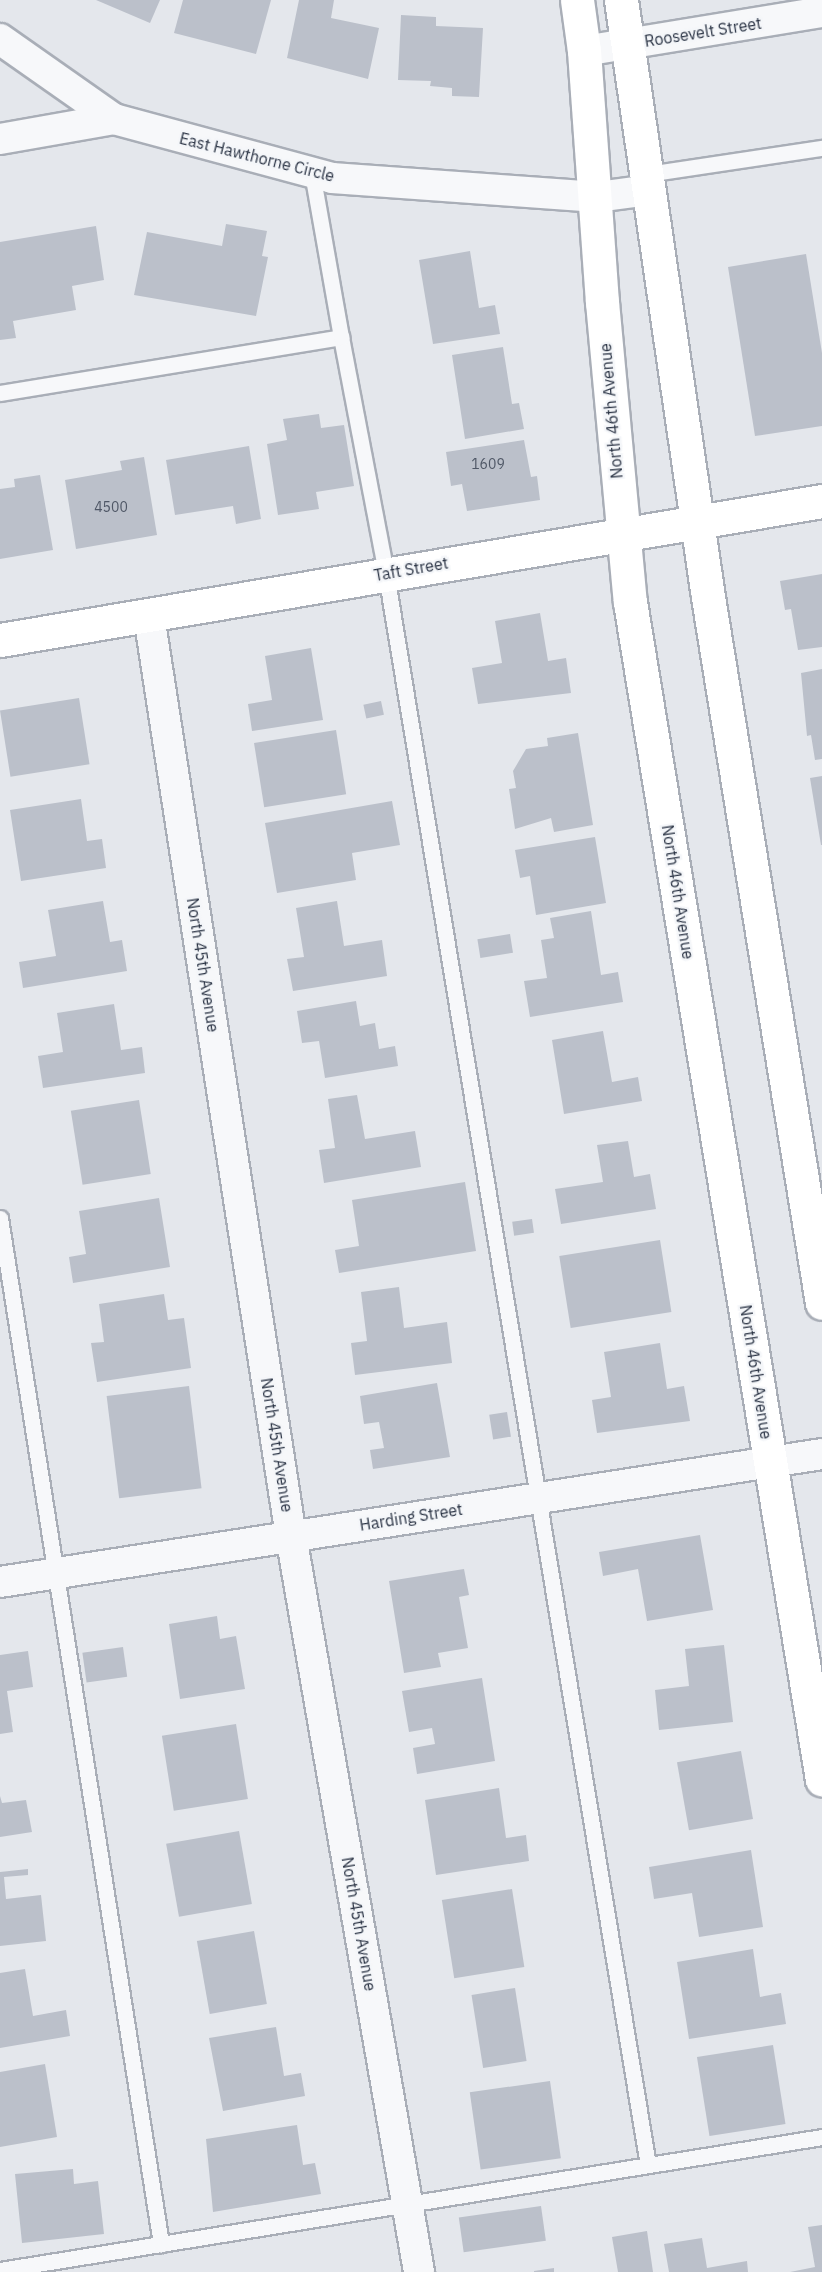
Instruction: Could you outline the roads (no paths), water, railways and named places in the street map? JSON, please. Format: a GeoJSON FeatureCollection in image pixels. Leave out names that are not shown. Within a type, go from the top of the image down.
{"type":"FeatureCollection","features":[{"type":"Feature","properties":{"kind":"street","name":"North 46th Avenue"},"geometry":{"type":"LineString","coordinates":[[577,0],[585,51],[621,532],[822,1779]]}},
{"type":"Feature","properties":{"kind":"street"},"geometry":{"type":"LineString","coordinates":[[621,0],[696,521],[822,1303]]}},
{"type":"Feature","properties":{"kind":"street","name":"Roosevelt Street"},"geometry":{"type":"LineString","coordinates":[[585,51],[822,12]]}},
{"type":"Feature","properties":{"kind":"street","name":"East Hawthorne Circle"},"geometry":{"type":"LineString","coordinates":[[0,39],[114,119],[332,178],[597,197],[648,182]]}},
{"type":"Feature","properties":{"kind":"street"},"geometry":{"type":"LineString","coordinates":[[0,139],[114,119]]}},
{"type":"Feature","properties":{"kind":"street","name":"Taft Street"},"geometry":{"type":"LineString","coordinates":[[0,640],[149,616],[621,532],[822,501]]}},
{"type":"Feature","properties":{"kind":"street","name":"North 45th Avenue"},"geometry":{"type":"LineString","coordinates":[[149,616],[291,1536],[419,2272]]}},
{"type":"Feature","properties":{"kind":"street","name":"Harding Street"},"geometry":{"type":"LineString","coordinates":[[0,1582],[822,1454]]}},
{"type":"Feature","properties":{"kind":"lane"},"geometry":{"type":"LineString","coordinates":[[648,182],[822,148]]}},
{"type":"Feature","properties":{"kind":"lane"},"geometry":{"type":"LineString","coordinates":[[312,173],[386,574],[536,1498],[648,2165]]}},
{"type":"Feature","properties":{"kind":"lane"},"geometry":{"type":"LineString","coordinates":[[0,393],[341,337]]}},
{"type":"Feature","properties":{"kind":"lane"},"geometry":{"type":"LineString","coordinates":[[0,1218],[59,1572],[162,2244]]}},
{"type":"Feature","properties":{"kind":"lane"},"geometry":{"type":"LineString","coordinates":[[0,2270],[822,2137]]}}]}
